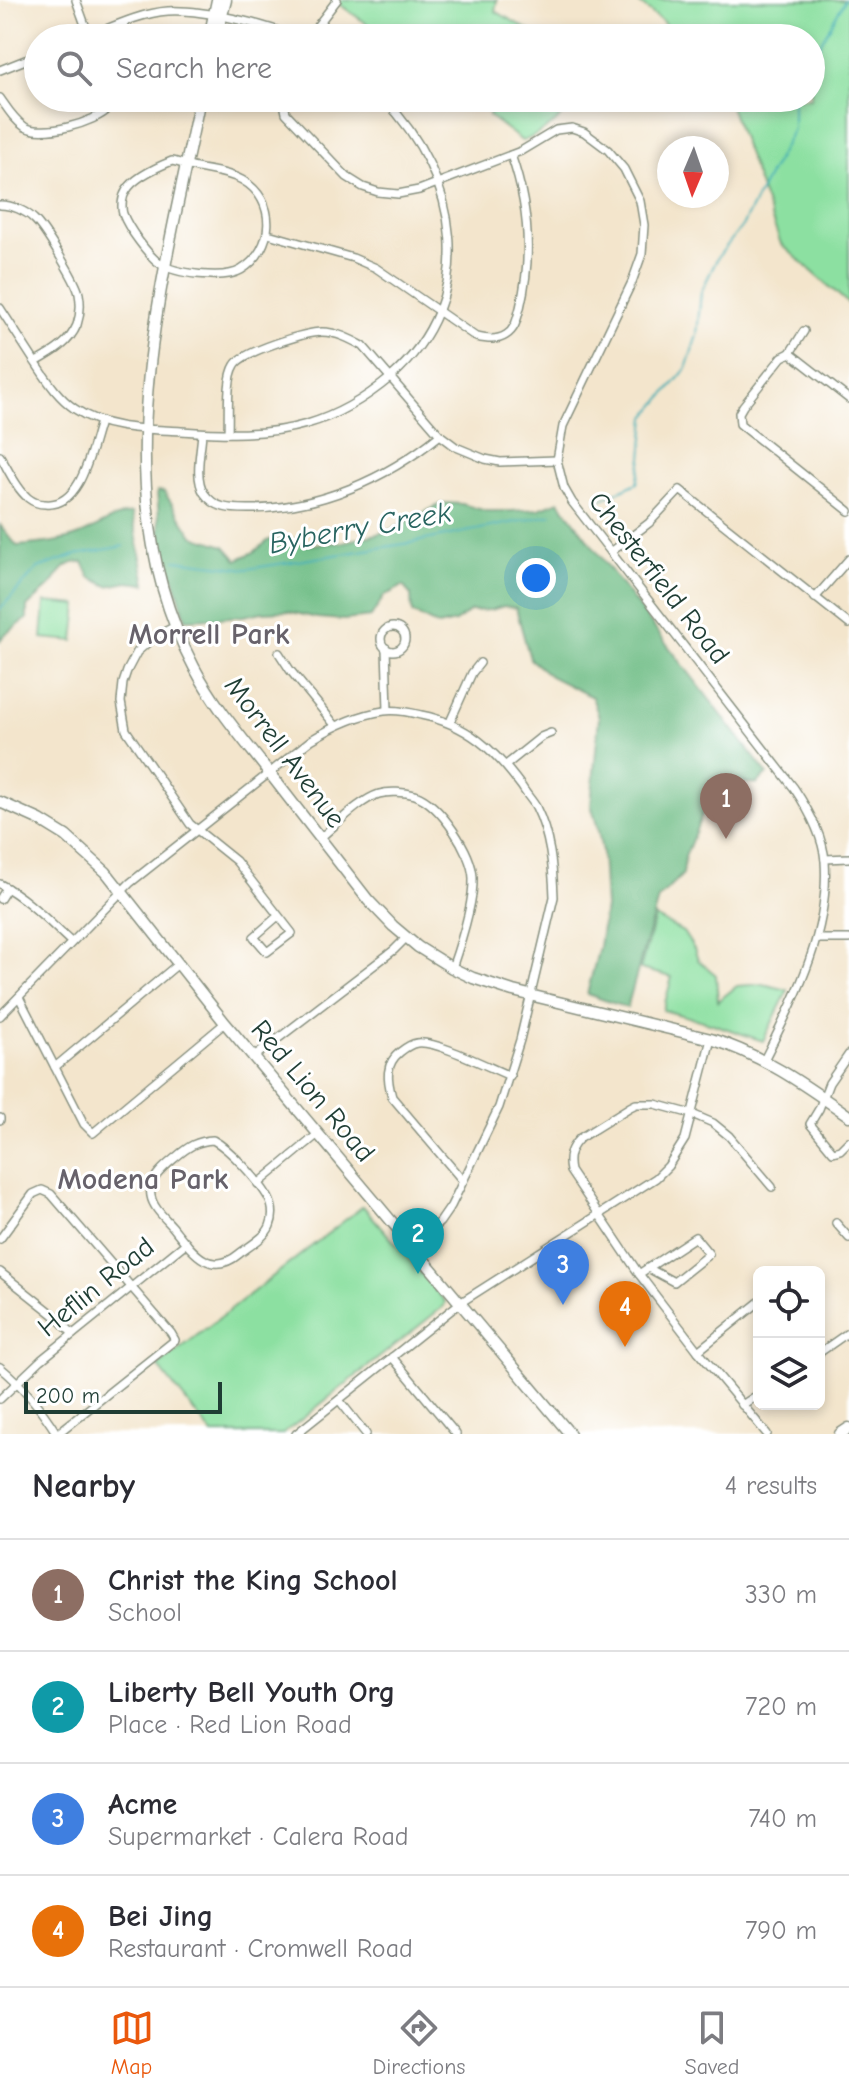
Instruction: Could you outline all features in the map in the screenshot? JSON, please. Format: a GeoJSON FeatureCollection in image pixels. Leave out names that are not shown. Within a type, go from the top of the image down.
{"type":"FeatureCollection","features":[{"type":"Feature","properties":{"kind":"street"},"geometry":{"type":"LineString","coordinates":[[76,0],[83,24]]}},
{"type":"Feature","properties":{"kind":"street"},"geometry":{"type":"LineString","coordinates":[[217,0],[217,24]]}},
{"type":"Feature","properties":{"kind":"street"},"geometry":{"type":"LineString","coordinates":[[215,24],[226,0]]}},
{"type":"Feature","properties":{"kind":"street"},"geometry":{"type":"LineString","coordinates":[[319,24],[337,0]]}},
{"type":"Feature","properties":{"kind":"street"},"geometry":{"type":"LineString","coordinates":[[123,24],[166,11],[218,16],[251,24]]}},
{"type":"Feature","properties":{"kind":"street"},"geometry":{"type":"LineString","coordinates":[[0,70],[24,61]]}},
{"type":"Feature","properties":{"kind":"street"},"geometry":{"type":"LineString","coordinates":[[0,98],[15,120],[28,129],[41,132],[56,130],[103,112]]}},
{"type":"Feature","properties":{"kind":"street","name":"Morrell Avenue"},"geometry":{"type":"LineString","coordinates":[[197,112],[154,334],[146,429],[145,491],[159,574],[176,626],[215,702],[368,900],[406,938],[452,968],[489,984],[738,1048],[764,1060],[849,1116]]}},
{"type":"Feature","properties":{"kind":"street"},"geometry":{"type":"LineString","coordinates":[[228,433],[231,375],[242,356],[309,333],[333,333],[363,346],[440,435],[456,447],[485,459],[513,462],[557,460],[563,426],[632,282],[642,254],[644,225],[640,201],[624,169],[608,150],[584,132],[572,128],[556,130],[511,155],[419,190],[398,194],[363,187],[347,177],[286,112]]}},
{"type":"Feature","properties":{"kind":"street"},"geometry":{"type":"LineString","coordinates":[[0,308],[47,381],[65,401],[100,422],[146,429],[228,433],[278,430],[332,415],[358,401],[402,367],[423,340],[438,311],[448,281],[450,237],[439,183],[414,135],[397,112]]}},
{"type":"Feature","properties":{"kind":"street"},"geometry":{"type":"LineString","coordinates":[[268,234],[366,263],[476,337],[493,340],[506,335],[516,324],[526,284],[525,203],[511,155]]}},
{"type":"Feature","properties":{"kind":"street"},"geometry":{"type":"LineString","coordinates":[[172,161],[231,175],[250,185],[266,206],[268,234],[256,259],[234,274],[209,276],[165,267],[150,255],[125,218],[122,212],[124,193],[132,183],[172,161]]}},
{"type":"Feature","properties":{"kind":"street"},"geometry":{"type":"LineString","coordinates":[[0,205],[22,211],[35,220],[74,278],[79,293],[77,324],[69,339],[56,351],[36,362]]}},
{"type":"Feature","properties":{"kind":"street"},"geometry":{"type":"LineString","coordinates":[[0,330],[10,324]]}},
{"type":"Feature","properties":{"kind":"street"},"geometry":{"type":"LineString","coordinates":[[804,331],[790,353],[782,357],[743,406],[739,413],[740,424],[849,511]]}},
{"type":"Feature","properties":{"kind":"street"},"geometry":{"type":"LineString","coordinates":[[790,353],[849,399]]}},
{"type":"Feature","properties":{"kind":"street"},"geometry":{"type":"LineString","coordinates":[[0,456],[30,500],[53,505],[71,496],[78,486],[100,422]]}},
{"type":"Feature","properties":{"kind":"street"},"geometry":{"type":"LineString","coordinates":[[202,433],[199,467],[202,487],[214,503],[228,509],[276,508],[334,495],[398,466],[440,435]]}},
{"type":"Feature","properties":{"kind":"street","name":"Chesterfield Road"},"geometry":{"type":"LineString","coordinates":[[557,460],[564,488],[572,502],[808,809],[825,859],[823,906],[817,939],[795,999],[764,1060]]}},
{"type":"Feature","properties":{"kind":"street"},"geometry":{"type":"LineString","coordinates":[[611,552],[649,523],[680,490],[849,624]]}},
{"type":"Feature","properties":{"kind":"street"},"geometry":{"type":"LineString","coordinates":[[815,598],[849,559]]}},
{"type":"Feature","properties":{"kind":"street"},"geometry":{"type":"LineString","coordinates":[[176,626],[156,636],[132,660],[123,683],[121,711],[130,738],[190,824],[236,861],[292,933],[267,952],[254,937],[278,916]]}},
{"type":"Feature","properties":{"kind":"street"},"geometry":{"type":"LineString","coordinates":[[386,648],[388,710]]}},
{"type":"Feature","properties":{"kind":"street"},"geometry":{"type":"LineString","coordinates":[[279,653],[335,725]]}},
{"type":"Feature","properties":{"kind":"street"},"geometry":{"type":"LineString","coordinates":[[450,722],[472,673],[480,663]]}},
{"type":"Feature","properties":{"kind":"street"},"geometry":{"type":"LineString","coordinates":[[0,1016],[121,892],[311,740],[335,725],[388,710],[450,722],[479,740],[506,765],[536,807],[550,849],[554,897],[510,1076],[487,1133],[451,1206],[440,1222],[413,1247]]}},
{"type":"Feature","properties":{"kind":"street"},"geometry":{"type":"LineString","coordinates":[[506,765],[541,737],[551,733]]}},
{"type":"Feature","properties":{"kind":"street"},"geometry":{"type":"LineString","coordinates":[[320,838],[369,798],[381,793],[415,795],[430,804],[462,843],[473,873],[472,894],[452,968]]}},
{"type":"Feature","properties":{"kind":"street","name":"Red Lion Road"},"geometry":{"type":"LineString","coordinates":[[0,802],[66,836],[106,872],[225,1023],[570,1434]]}},
{"type":"Feature","properties":{"kind":"street"},"geometry":{"type":"LineString","coordinates":[[825,859],[849,858]]}},
{"type":"Feature","properties":{"kind":"street"},"geometry":{"type":"LineString","coordinates":[[0,899],[3,886],[39,911],[71,942]]}},
{"type":"Feature","properties":{"kind":"street"},"geometry":{"type":"LineString","coordinates":[[254,1057],[406,938]]}},
{"type":"Feature","properties":{"kind":"street"},"geometry":{"type":"LineString","coordinates":[[817,939],[849,939]]}},
{"type":"Feature","properties":{"kind":"street"},"geometry":{"type":"LineString","coordinates":[[55,1067],[178,964]]}},
{"type":"Feature","properties":{"kind":"street"},"geometry":{"type":"LineString","coordinates":[[19,997],[84,1124],[93,1133],[225,1023]]}},
{"type":"Feature","properties":{"kind":"street"},"geometry":{"type":"LineString","coordinates":[[296,1434],[460,1303],[656,1178],[668,1166],[685,1139],[711,1039]]}},
{"type":"Feature","properties":{"kind":"street"},"geometry":{"type":"LineString","coordinates":[[463,1181],[392,1097],[387,1080],[389,1066],[395,1055],[419,1042],[434,1045],[510,1076]]}},
{"type":"Feature","properties":{"kind":"street"},"geometry":{"type":"LineString","coordinates":[[847,1059],[829,1083],[810,1124],[831,1152],[839,1150],[849,1141]]}},
{"type":"Feature","properties":{"kind":"street"},"geometry":{"type":"LineString","coordinates":[[767,1434],[639,1274],[570,1171],[569,1157],[580,1138],[636,1104],[655,1104],[692,1114],[720,1127],[772,1187]]}},
{"type":"Feature","properties":{"kind":"street"},"geometry":{"type":"LineString","coordinates":[[258,1184],[318,1134]]}},
{"type":"Feature","properties":{"kind":"street"},"geometry":{"type":"LineString","coordinates":[[213,1140],[225,1147],[258,1184],[269,1198],[273,1210],[272,1222],[267,1232],[232,1260],[223,1263],[199,1258],[156,1207],[151,1196],[159,1172],[199,1141],[213,1140]]}},
{"type":"Feature","properties":{"kind":"street"},"geometry":{"type":"LineString","coordinates":[[0,1239],[33,1194],[42,1190],[51,1194],[175,1340],[57,1434],[18,1382],[0,1367]]}},
{"type":"Feature","properties":{"kind":"street"},"geometry":{"type":"LineString","coordinates":[[836,1223],[849,1238]]}},
{"type":"Feature","properties":{"kind":"street"},"geometry":{"type":"LineString","coordinates":[[639,1274],[648,1268],[695,1237],[709,1254],[674,1282],[648,1268]]}},
{"type":"Feature","properties":{"kind":"street","name":"Heflin Road"},"geometry":{"type":"LineString","coordinates":[[0,1399],[73,1334],[186,1243]]}},
{"type":"Feature","properties":{"kind":"street"},"geometry":{"type":"LineString","coordinates":[[0,1272],[73,1334]]}},
{"type":"Feature","properties":{"kind":"street"},"geometry":{"type":"LineString","coordinates":[[698,1351],[753,1307]]}},
{"type":"Feature","properties":{"kind":"street"},"geometry":{"type":"LineString","coordinates":[[825,1349],[849,1332]]}},
{"type":"Feature","properties":{"kind":"street"},"geometry":{"type":"LineString","coordinates":[[392,1357],[456,1434]]}},
{"type":"Feature","properties":{"kind":"street"},"geometry":{"type":"LineString","coordinates":[[742,1405],[753,1398]]}},
{"type":"Feature","properties":{"kind":"street"},"geometry":{"type":"LineString","coordinates":[[339,1400],[366,1434]]}},
{"type":"Feature","properties":{"kind":"street"},"geometry":{"type":"LineString","coordinates":[[840,1434],[849,1428]]}},
{"type":"Feature","properties":{"kind":"green space"},"geometry":{"type":"Polygon","coordinates":[[[342,0],[497,0],[495,11],[518,24],[367,24],[339,4],[342,0]]]}},
{"type":"Feature","properties":{"kind":"green space"},"geometry":{"type":"Polygon","coordinates":[[[635,0],[849,0],[849,304],[781,244],[732,112],[825,112],[825,24],[664,24],[635,0]]]}},
{"type":"Feature","properties":{"kind":"green space"},"geometry":{"type":"Polygon","coordinates":[[[563,112],[555,123],[522,141],[489,116],[490,113],[563,112]]]}},
{"type":"Feature","properties":{"kind":"green space"},"geometry":{"type":"Polygon","coordinates":[[[157,491],[164,492],[193,536],[225,546],[237,560],[269,540],[294,539],[308,545],[343,542],[386,532],[443,503],[462,504],[486,511],[512,511],[539,509],[559,501],[767,774],[757,784],[731,782],[704,810],[685,857],[683,874],[658,899],[627,1008],[587,994],[605,907],[602,852],[591,805],[599,717],[592,697],[550,676],[530,659],[516,608],[504,606],[471,611],[455,622],[438,626],[412,613],[411,595],[403,586],[384,596],[371,617],[344,620],[287,611],[186,619],[160,533],[157,491]]]}},
{"type":"Feature","properties":{"kind":"green space"},"geometry":{"type":"Polygon","coordinates":[[[132,513],[146,584],[128,582],[108,586],[90,577],[83,562],[72,563],[27,607],[27,619],[0,641],[0,525],[17,546],[72,538],[132,513]]]}},
{"type":"Feature","properties":{"kind":"green space"},"geometry":{"type":"Polygon","coordinates":[[[45,602],[78,605],[74,641],[42,638],[45,602]]]}},
{"type":"Feature","properties":{"kind":"green space"},"geometry":{"type":"Polygon","coordinates":[[[655,917],[683,932],[698,960],[716,975],[718,1001],[737,986],[763,984],[788,990],[763,1041],[663,1010],[672,977],[640,969],[655,917]]]}},
{"type":"Feature","properties":{"kind":"green space"},"geometry":{"type":"Polygon","coordinates":[[[363,1206],[445,1301],[444,1306],[283,1434],[212,1434],[158,1366],[363,1206]]]}},
{"type":"Feature","properties":{"kind":"waterway","name":"Byberry Creek"},"geometry":{"type":"LineString","coordinates":[[825,35],[845,0]]}},
{"type":"Feature","properties":{"kind":"waterway","name":"Byberry Creek"},"geometry":{"type":"LineString","coordinates":[[597,501],[637,483],[646,417],[686,369],[697,335],[701,292],[718,257],[742,226],[793,129],[793,112]]}},
{"type":"Feature","properties":{"kind":"waterway","name":"Byberry Creek"},"geometry":{"type":"LineString","coordinates":[[176,560],[247,569],[410,543],[551,515]]}},
{"type":"Feature","properties":{"kind":"waterway","name":"Byberry Creek"},"geometry":{"type":"LineString","coordinates":[[0,609],[38,568],[76,555],[124,546]]}},
{"type":"Feature","properties":{"kind":"place","name":"Christ the King School"},"geometry":{"type":"Point","coordinates":[726,839]}},
{"type":"Feature","properties":{"kind":"place","name":"Liberty Bell Youth Org"},"geometry":{"type":"Point","coordinates":[418,1274]}},
{"type":"Feature","properties":{"kind":"place","name":"Acme"},"geometry":{"type":"Point","coordinates":[563,1305]}},
{"type":"Feature","properties":{"kind":"place","name":"Bei Jing"},"geometry":{"type":"Point","coordinates":[625,1347]}},
{"type":"Feature","properties":{"kind":"district","name":"Morrell Park"},"geometry":{"type":"Point","coordinates":[209,634]}},
{"type":"Feature","properties":{"kind":"district","name":"Modena Park"},"geometry":{"type":"Point","coordinates":[143,1179]}}]}
